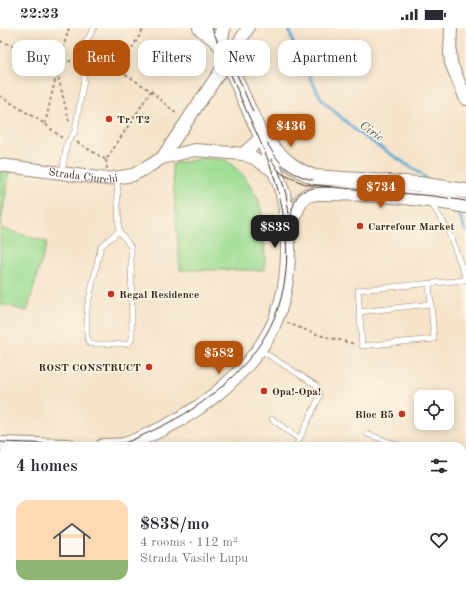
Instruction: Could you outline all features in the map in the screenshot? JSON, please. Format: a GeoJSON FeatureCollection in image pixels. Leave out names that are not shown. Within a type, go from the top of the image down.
{"type":"FeatureCollection","features":[{"type":"Feature","properties":{"kind":"main road"},"geometry":{"type":"LineString","coordinates":[[222,40],[223,28]]}},
{"type":"Feature","properties":{"kind":"main road"},"geometry":{"type":"LineString","coordinates":[[200,29],[216,40]]}},
{"type":"Feature","properties":{"kind":"main road"},"geometry":{"type":"LineString","coordinates":[[132,442],[162,430],[184,418],[228,384],[247,366],[260,350],[270,334],[277,318],[284,294],[288,261],[288,238],[283,195],[275,172],[235,76]]}},
{"type":"Feature","properties":{"kind":"main road"},"geometry":{"type":"LineString","coordinates":[[260,136],[288,164],[314,177],[418,184],[466,191]]}},
{"type":"Feature","properties":{"kind":"main road"},"geometry":{"type":"LineString","coordinates":[[288,238],[297,207],[308,195],[318,192],[388,196],[445,202],[466,206]]}},
{"type":"Feature","properties":{"kind":"street","name":"Strada Ciurchi"},"geometry":{"type":"LineString","coordinates":[[238,40],[248,28]]}},
{"type":"Feature","properties":{"kind":"street"},"geometry":{"type":"LineString","coordinates":[[451,28],[451,63],[466,99]]}},
{"type":"Feature","properties":{"kind":"street","name":"Strada Ciurchi"},"geometry":{"type":"LineString","coordinates":[[162,158],[216,76]]}},
{"type":"Feature","properties":{"kind":"street"},"geometry":{"type":"LineString","coordinates":[[243,154],[260,136]]}},
{"type":"Feature","properties":{"kind":"street","name":"Strada Ciurchi"},"geometry":{"type":"LineString","coordinates":[[0,165],[107,179],[140,172],[162,158],[195,150],[243,154],[254,158],[275,172]]}},
{"type":"Feature","properties":{"kind":"lane"},"geometry":{"type":"LineString","coordinates":[[87,40],[94,28]]}},
{"type":"Feature","properties":{"kind":"lane"},"geometry":{"type":"LineString","coordinates":[[61,174],[67,143],[75,131],[84,76]]}},
{"type":"Feature","properties":{"kind":"lane"},"geometry":{"type":"LineString","coordinates":[[117,178],[119,231],[131,247],[132,339],[128,344],[90,344],[87,338],[87,308],[101,246],[119,231]]}},
{"type":"Feature","properties":{"kind":"lane"},"geometry":{"type":"LineString","coordinates":[[418,184],[447,228],[466,279],[358,290],[362,346],[434,339],[429,283]]}},
{"type":"Feature","properties":{"kind":"lane"},"geometry":{"type":"LineString","coordinates":[[359,312],[430,304]]}},
{"type":"Feature","properties":{"kind":"lane"},"geometry":{"type":"LineString","coordinates":[[260,350],[316,385],[320,396],[298,442]]}},
{"type":"Feature","properties":{"kind":"lane"},"geometry":{"type":"LineString","coordinates":[[272,419],[299,438]]}},
{"type":"Feature","properties":{"kind":"lane"},"geometry":{"type":"LineString","coordinates":[[367,434],[390,442]]}},
{"type":"Feature","properties":{"kind":"path"},"geometry":{"type":"LineString","coordinates":[[65,42],[69,28]]}},
{"type":"Feature","properties":{"kind":"path"},"geometry":{"type":"LineString","coordinates":[[144,28],[119,70],[151,91],[186,122]]}},
{"type":"Feature","properties":{"kind":"path"},"geometry":{"type":"LineString","coordinates":[[200,29],[196,39],[212,83]]}},
{"type":"Feature","properties":{"kind":"path"},"geometry":{"type":"LineString","coordinates":[[0,41],[12,45]]}},
{"type":"Feature","properties":{"kind":"path"},"geometry":{"type":"LineString","coordinates":[[45,124],[56,76]]}},
{"type":"Feature","properties":{"kind":"path"},"geometry":{"type":"LineString","coordinates":[[58,76],[69,122],[75,131]]}},
{"type":"Feature","properties":{"kind":"path"},"geometry":{"type":"LineString","coordinates":[[71,138],[106,160],[151,91]]}},
{"type":"Feature","properties":{"kind":"path"},"geometry":{"type":"LineString","coordinates":[[0,96],[45,124],[67,143]]}},
{"type":"Feature","properties":{"kind":"path"},"geometry":{"type":"LineString","coordinates":[[298,327],[319,335],[362,346]]}},
{"type":"Feature","properties":{"kind":"green space"},"geometry":{"type":"Polygon","coordinates":[[[205,158],[226,160],[243,175],[258,199],[264,221],[265,270],[180,270],[172,164],[205,158]]]}},
{"type":"Feature","properties":{"kind":"green space"},"geometry":{"type":"Polygon","coordinates":[[[0,170],[10,170],[0,227],[0,170]]]}},
{"type":"Feature","properties":{"kind":"green space"},"geometry":{"type":"Polygon","coordinates":[[[0,228],[47,242],[27,311],[0,304],[0,228]]]}},
{"type":"Feature","properties":{"kind":"waterway","name":"Ciric"},"geometry":{"type":"LineString","coordinates":[[289,28],[294,47],[322,100],[356,131],[421,174],[426,179]]}},
{"type":"Feature","properties":{"kind":"waterway","name":"Ciric"},"geometry":{"type":"LineString","coordinates":[[457,210],[466,231]]}},
{"type":"Feature","properties":{"kind":"tram line"},"geometry":{"type":"LineString","coordinates":[[125,442],[163,426],[197,406],[222,386],[243,366],[260,344],[273,321],[282,296],[286,269],[286,240],[282,208],[276,182],[212,28]]}},
{"type":"Feature","properties":{"kind":"tram line"},"geometry":{"type":"LineString","coordinates":[[238,76],[253,112]]}},
{"type":"Feature","properties":{"kind":"tram line"},"geometry":{"type":"LineString","coordinates":[[267,143],[280,163],[290,171],[313,180]]}},
{"type":"Feature","properties":{"kind":"tram line"},"geometry":{"type":"LineString","coordinates":[[271,159],[278,170],[284,175],[305,184],[434,196],[466,201]]}},
{"type":"Feature","properties":{"kind":"tram line"},"geometry":{"type":"LineString","coordinates":[[279,171],[286,194],[289,214]]}},
{"type":"Feature","properties":{"kind":"tram line"},"geometry":{"type":"LineString","coordinates":[[290,237],[292,209],[298,196],[302,192],[309,189],[317,187],[331,187]]}},
{"type":"Feature","properties":{"kind":"place","name":"Tr. T2"},"geometry":{"type":"Point","coordinates":[109,119]}},
{"type":"Feature","properties":{"kind":"place","name":"Carrefour Market"},"geometry":{"type":"Point","coordinates":[360,226]}},
{"type":"Feature","properties":{"kind":"place","name":"Regal Residence"},"geometry":{"type":"Point","coordinates":[111,294]}},
{"type":"Feature","properties":{"kind":"place","name":"ROST CONSTRUCT"},"geometry":{"type":"Point","coordinates":[149,367]}},
{"type":"Feature","properties":{"kind":"place","name":"Opa!-Opa!"},"geometry":{"type":"Point","coordinates":[264,391]}},
{"type":"Feature","properties":{"kind":"place","name":"Bloc B5"},"geometry":{"type":"Point","coordinates":[402,414]}}]}
